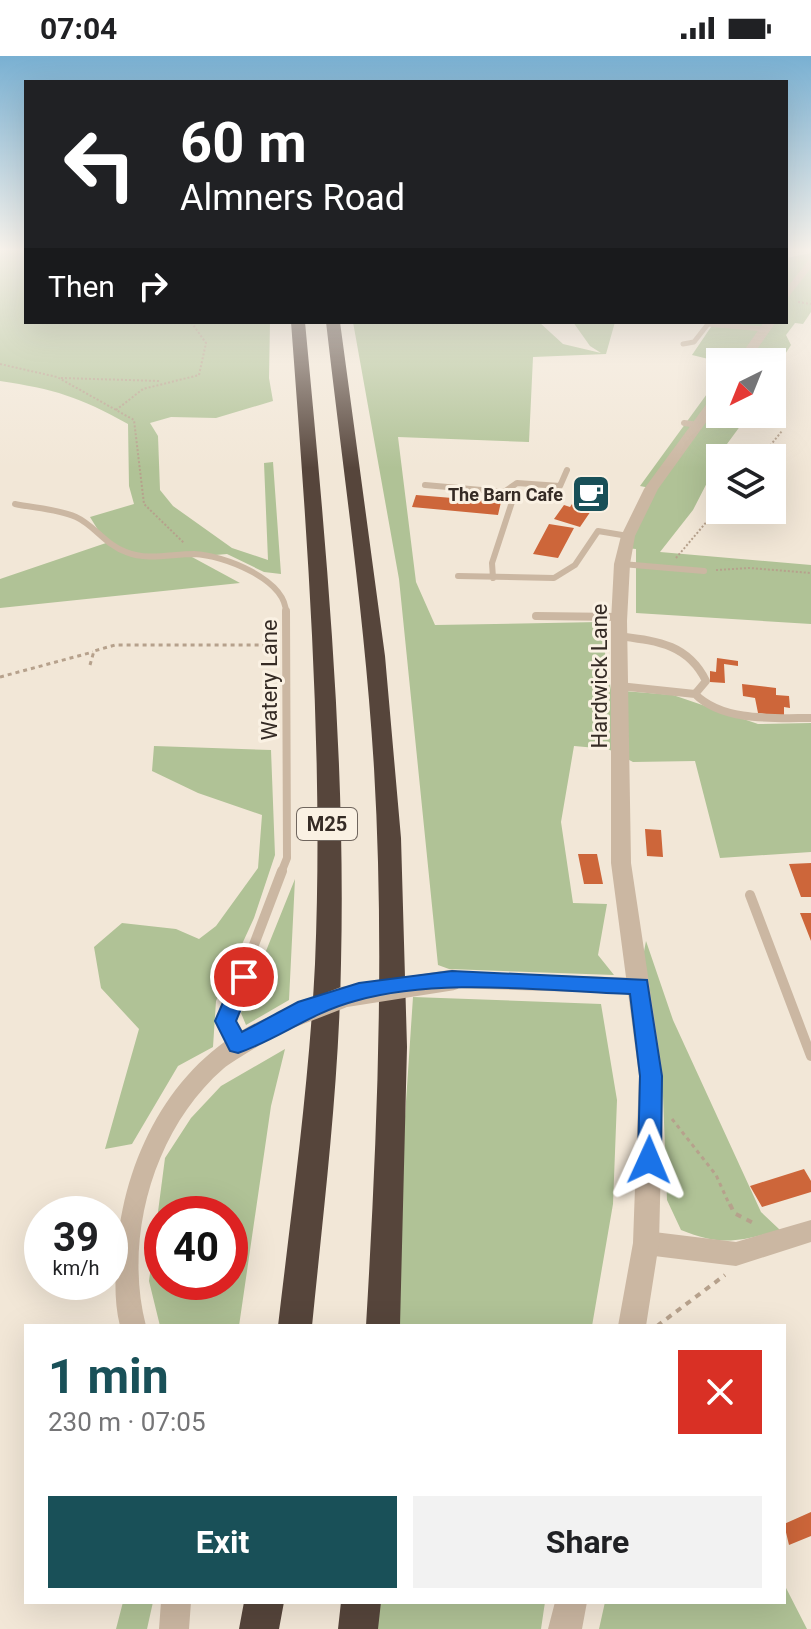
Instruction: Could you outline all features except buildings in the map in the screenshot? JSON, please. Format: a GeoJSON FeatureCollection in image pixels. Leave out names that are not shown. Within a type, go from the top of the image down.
{"type":"FeatureCollection","features":[{"type":"Feature","properties":{"kind":"highway","name":"M25"},"geometry":{"type":"LineString","coordinates":[[295,1324],[315,1139],[329,917],[317,593],[298,324]]}},
{"type":"Feature","properties":{"kind":"highway","name":"M25"},"geometry":{"type":"LineString","coordinates":[[333,324],[369,590],[385,769],[394,945],[393,1144],[383,1324]]}},
{"type":"Feature","properties":{"kind":"highway"},"geometry":{"type":"LineString","coordinates":[[259,1629],[264,1604]]}},
{"type":"Feature","properties":{"kind":"highway"},"geometry":{"type":"LineString","coordinates":[[358,1629],[361,1604]]}},
{"type":"Feature","properties":{"kind":"street"},"geometry":{"type":"LineString","coordinates":[[752,348],[767,326]]}},
{"type":"Feature","properties":{"kind":"street","name":"Hardwick Lane"},"geometry":{"type":"LineString","coordinates":[[632,1324],[646,1243],[651,1076],[621,863],[619,627],[622,564],[628,536],[651,489],[691,424],[706,408]]}},
{"type":"Feature","properties":{"kind":"street"},"geometry":{"type":"LineString","coordinates":[[132,1324],[128,1308],[128,1225],[148,1149],[171,1110],[198,1079],[238,1044],[306,1008],[359,992],[452,980],[640,986]]}},
{"type":"Feature","properties":{"kind":"street"},"geometry":{"type":"LineString","coordinates":[[646,1243],[736,1254],[811,1231]]}},
{"type":"Feature","properties":{"kind":"street"},"geometry":{"type":"LineString","coordinates":[[174,1629],[176,1604]]}},
{"type":"Feature","properties":{"kind":"street"},"geometry":{"type":"LineString","coordinates":[[565,1629],[571,1604]]}},
{"type":"Feature","properties":{"kind":"lane"},"geometry":{"type":"LineString","coordinates":[[683,344],[694,342],[708,324],[767,326]]}},
{"type":"Feature","properties":{"kind":"lane"},"geometry":{"type":"LineString","coordinates":[[425,485],[504,492],[517,483],[560,486],[567,470]]}},
{"type":"Feature","properties":{"kind":"lane"},"geometry":{"type":"LineString","coordinates":[[493,578],[492,563],[512,502],[504,492]]}},
{"type":"Feature","properties":{"kind":"lane","name":"Watery Lane"},"geometry":{"type":"LineString","coordinates":[[15,504],[57,510],[76,517],[124,552],[146,557],[196,554],[220,559],[272,584],[286,602],[287,858],[225,1021],[238,1044]]}},
{"type":"Feature","properties":{"kind":"lane"},"geometry":{"type":"LineString","coordinates":[[458,576],[525,579],[567,574],[577,565],[598,531],[628,536]]}},
{"type":"Feature","properties":{"kind":"lane"},"geometry":{"type":"LineString","coordinates":[[622,564],[704,571]]}},
{"type":"Feature","properties":{"kind":"lane"},"geometry":{"type":"LineString","coordinates":[[536,616],[619,627],[677,645],[704,674],[706,681],[695,694]]}},
{"type":"Feature","properties":{"kind":"lane"},"geometry":{"type":"LineString","coordinates":[[619,686],[695,694],[701,702],[754,717],[811,718]]}},
{"type":"Feature","properties":{"kind":"lane"},"geometry":{"type":"LineString","coordinates":[[750,895],[811,1056]]}},
{"type":"Feature","properties":{"kind":"path"},"geometry":{"type":"LineString","coordinates":[[0,364],[57,377],[162,381],[199,375],[206,343],[192,324]]}},
{"type":"Feature","properties":{"kind":"path"},"geometry":{"type":"LineString","coordinates":[[57,377],[134,420],[144,504],[196,554]]}},
{"type":"Feature","properties":{"kind":"path"},"geometry":{"type":"LineString","coordinates":[[116,410],[126,397],[162,381]]}},
{"type":"Feature","properties":{"kind":"path"},"geometry":{"type":"LineString","coordinates":[[771,444],[782,431]]}},
{"type":"Feature","properties":{"kind":"path"},"geometry":{"type":"LineString","coordinates":[[668,568],[706,523]]}},
{"type":"Feature","properties":{"kind":"path"},"geometry":{"type":"LineString","coordinates":[[704,571],[750,568],[811,573]]}},
{"type":"Feature","properties":{"kind":"path"},"geometry":{"type":"LineString","coordinates":[[0,677],[115,645],[287,645]]}},
{"type":"Feature","properties":{"kind":"path"},"geometry":{"type":"LineString","coordinates":[[90,665],[94,651]]}},
{"type":"Feature","properties":{"kind":"path"},"geometry":{"type":"LineString","coordinates":[[671,1117],[675,1127],[716,1175],[734,1213],[757,1225],[780,1230],[787,1240]]}},
{"type":"Feature","properties":{"kind":"path"},"geometry":{"type":"LineString","coordinates":[[660,1324],[738,1265],[736,1254]]}},
{"type":"Feature","properties":{"kind":"green space"},"geometry":{"type":"Polygon","coordinates":[[[0,321],[270,324],[269,378],[273,401],[216,418],[171,417],[150,423],[158,436],[160,490],[173,506],[232,548],[268,560],[264,463],[273,462],[281,574],[264,572],[227,554],[192,557],[240,583],[0,608],[0,579],[106,543],[90,517],[134,504],[129,486],[128,424],[66,395],[0,381],[0,321]]]}},
{"type":"Feature","properties":{"kind":"green space"},"geometry":{"type":"Polygon","coordinates":[[[805,321],[795,323],[786,335],[791,345],[786,353],[786,348],[706,348],[706,358],[692,355],[713,324],[805,321]]]}},
{"type":"Feature","properties":{"kind":"green space"},"geometry":{"type":"Polygon","coordinates":[[[353,324],[541,324],[563,344],[601,353],[590,346],[574,324],[614,324],[606,354],[533,357],[529,442],[398,437],[416,582],[435,625],[600,622],[611,690],[673,695],[758,724],[811,723],[811,852],[720,858],[695,761],[633,762],[608,749],[574,746],[561,822],[573,903],[607,904],[598,955],[614,975],[449,969],[438,965],[399,579],[353,324]]]}},
{"type":"Feature","properties":{"kind":"green space"},"geometry":{"type":"Polygon","coordinates":[[[706,395],[706,428],[739,428],[727,444],[706,444],[706,485],[693,510],[660,552],[811,565],[811,624],[636,613],[636,549],[625,548],[650,488],[640,486],[706,395]]]}},
{"type":"Feature","properties":{"kind":"green space"},"geometry":{"type":"Polygon","coordinates":[[[154,746],[271,750],[275,855],[254,918],[216,1001],[213,1047],[178,1066],[132,1144],[105,1149],[139,1029],[101,988],[94,947],[122,923],[176,929],[199,939],[216,926],[258,868],[262,815],[198,793],[152,771],[154,746]]]}},
{"type":"Feature","properties":{"kind":"green space"},"geometry":{"type":"Polygon","coordinates":[[[295,879],[289,1000],[246,1025],[241,1013],[295,879]]]}},
{"type":"Feature","properties":{"kind":"green space"},"geometry":{"type":"Polygon","coordinates":[[[646,941],[673,1020],[761,1212],[780,1230],[730,1240],[695,1235],[681,1230],[667,1200],[663,1096],[642,962],[646,941]]]}},
{"type":"Feature","properties":{"kind":"green space"},"geometry":{"type":"Polygon","coordinates":[[[413,997],[601,1004],[617,1100],[613,1204],[592,1324],[391,1324],[413,997]]]}},
{"type":"Feature","properties":{"kind":"green space"},"geometry":{"type":"Polygon","coordinates":[[[285,1049],[271,1106],[248,1264],[248,1196],[160,1196],[165,1158],[191,1118],[221,1086],[285,1049]]]}},
{"type":"Feature","properties":{"kind":"green space"},"geometry":{"type":"Polygon","coordinates":[[[154,1300],[243,1300],[239,1324],[160,1324],[154,1300]]]}},
{"type":"Feature","properties":{"kind":"green space"},"geometry":{"type":"Polygon","coordinates":[[[786,1588],[807,1629],[599,1629],[605,1604],[786,1604],[786,1588]]]}},
{"type":"Feature","properties":{"kind":"green space"},"geometry":{"type":"Polygon","coordinates":[[[122,1604],[153,1604],[147,1629],[116,1629],[122,1604]]]}},
{"type":"Feature","properties":{"kind":"green space"},"geometry":{"type":"Polygon","coordinates":[[[373,1604],[545,1604],[541,1629],[371,1629],[373,1604]]]}},
{"type":"Feature","properties":{"kind":"place","name":"The Barn Cafe"},"geometry":{"type":"Point","coordinates":[591,494]}},
{"type":"Feature","properties":{"kind":"route"},"geometry":{"type":"LineString","coordinates":[[244,977],[225,1021],[238,1044],[306,1008],[359,992],[452,980],[640,986],[651,1076],[649,1160]]}}]}
